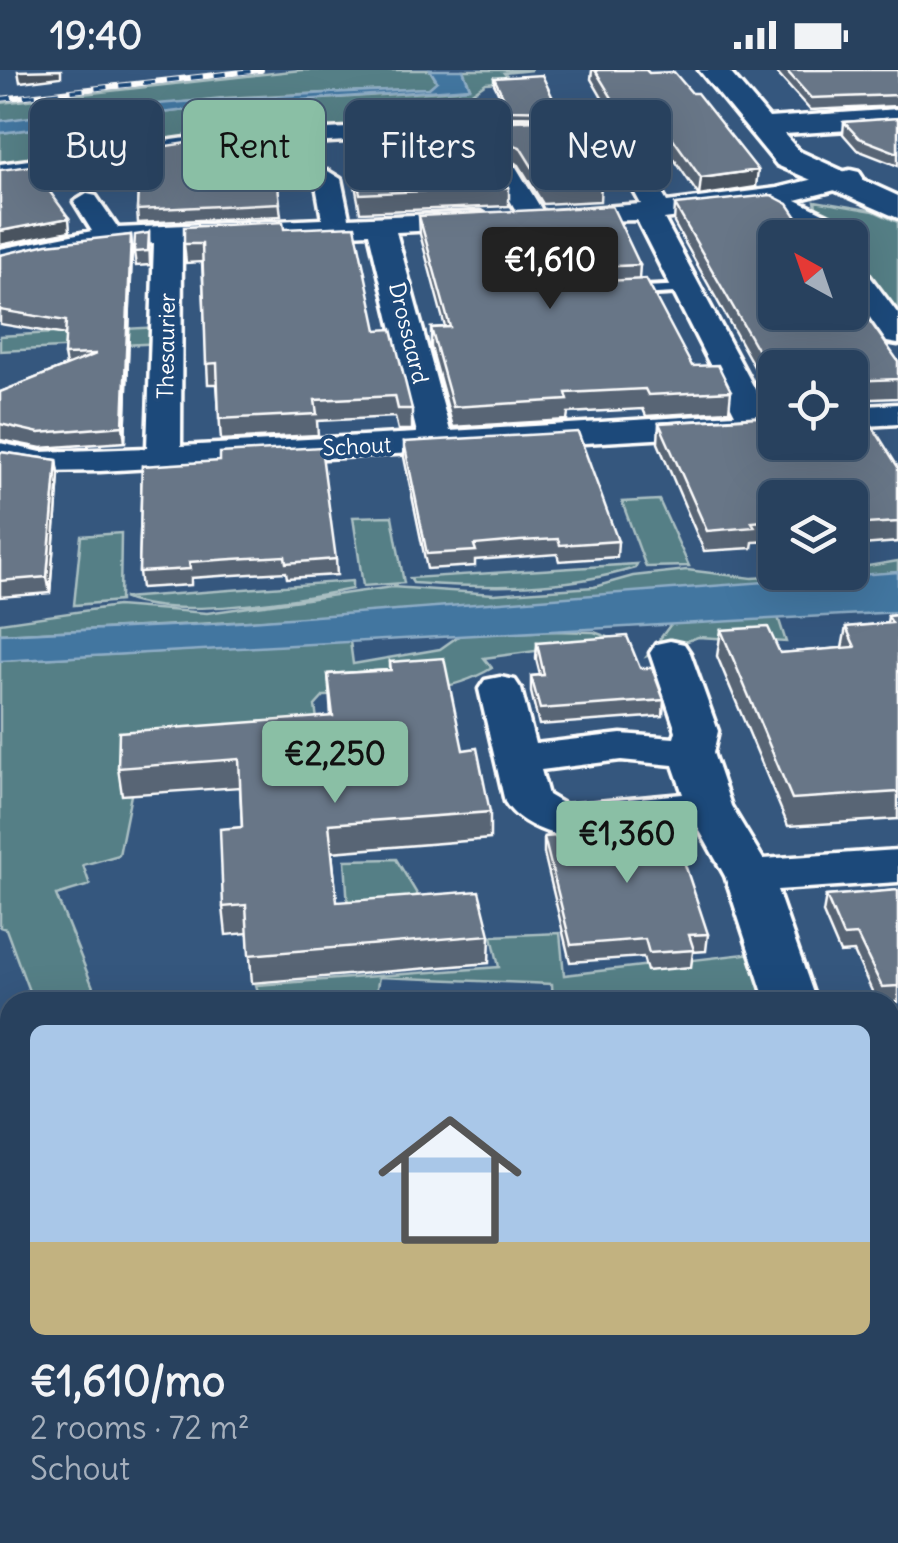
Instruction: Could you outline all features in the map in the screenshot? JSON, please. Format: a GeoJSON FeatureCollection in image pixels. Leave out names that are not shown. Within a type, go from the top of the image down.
{"type":"FeatureCollection","features":[{"type":"Feature","properties":{"kind":"main road"},"geometry":{"type":"LineString","coordinates":[[714,70],[767,126]]}},
{"type":"Feature","properties":{"kind":"main road"},"geometry":{"type":"LineString","coordinates":[[727,70],[788,158],[898,199]]}},
{"type":"Feature","properties":{"kind":"main road"},"geometry":{"type":"LineString","coordinates":[[767,126],[898,118]]}},
{"type":"Feature","properties":{"kind":"main road"},"geometry":{"type":"LineString","coordinates":[[844,180],[898,208]]}},
{"type":"Feature","properties":{"kind":"street"},"geometry":{"type":"LineString","coordinates":[[511,128],[555,127],[623,148],[686,289],[758,409]]}},
{"type":"Feature","properties":{"kind":"street"},"geometry":{"type":"LineString","coordinates":[[0,172],[208,142],[345,135]]}},
{"type":"Feature","properties":{"kind":"street"},"geometry":{"type":"LineString","coordinates":[[328,179],[336,227]]}},
{"type":"Feature","properties":{"kind":"street"},"geometry":{"type":"LineString","coordinates":[[511,179],[533,217]]}},
{"type":"Feature","properties":{"kind":"street"},"geometry":{"type":"LineString","coordinates":[[0,258],[110,238],[653,212],[774,199],[844,180]]}},
{"type":"Feature","properties":{"kind":"street"},"geometry":{"type":"LineString","coordinates":[[774,199],[815,220]]}},
{"type":"Feature","properties":{"kind":"street"},"geometry":{"type":"LineString","coordinates":[[87,202],[110,238]]}},
{"type":"Feature","properties":{"kind":"street","name":"Drossaard"},"geometry":{"type":"LineString","coordinates":[[380,224],[436,442]]}},
{"type":"Feature","properties":{"kind":"street","name":"Thesaurier"},"geometry":{"type":"LineString","coordinates":[[164,458],[168,235]]}},
{"type":"Feature","properties":{"kind":"street"},"geometry":{"type":"LineString","coordinates":[[868,294],[898,336]]}},
{"type":"Feature","properties":{"kind":"street"},"geometry":{"type":"LineString","coordinates":[[876,416],[898,446]]}},
{"type":"Feature","properties":{"kind":"street","name":"Schout"},"geometry":{"type":"LineString","coordinates":[[0,453],[41,462],[164,458],[758,422]]}},
{"type":"Feature","properties":{"kind":"street"},"geometry":{"type":"LineString","coordinates":[[670,653],[697,731],[691,752],[709,806],[749,876],[788,992]]}},
{"type":"Feature","properties":{"kind":"street"},"geometry":{"type":"LineString","coordinates":[[500,688],[528,802],[558,820],[709,806]]}},
{"type":"Feature","properties":{"kind":"street"},"geometry":{"type":"LineString","coordinates":[[519,759],[621,747],[691,752]]}},
{"type":"Feature","properties":{"kind":"street"},"geometry":{"type":"LineString","coordinates":[[749,876],[898,866]]}},
{"type":"Feature","properties":{"kind":"lane"},"geometry":{"type":"LineString","coordinates":[[612,292],[686,289]]}},
{"type":"Feature","properties":{"kind":"green space"},"geometry":{"type":"Polygon","coordinates":[[[301,70],[430,70],[437,82],[429,88],[163,104],[163,100],[30,100],[30,118],[0,121],[0,103],[301,70]]]}},
{"type":"Feature","properties":{"kind":"green space"},"geometry":{"type":"Polygon","coordinates":[[[463,70],[532,70],[504,73],[511,81],[486,83],[473,92],[491,100],[345,100],[345,128],[325,129],[325,100],[307,100],[455,90],[470,87],[463,70]]]}},
{"type":"Feature","properties":{"kind":"green space"},"geometry":{"type":"Polygon","coordinates":[[[509,99],[531,105],[531,114],[525,113],[531,119],[511,115],[511,100],[504,100],[509,99]]]}},
{"type":"Feature","properties":{"kind":"green space"},"geometry":{"type":"Polygon","coordinates":[[[183,110],[183,138],[163,141],[163,113],[183,110]]]}},
{"type":"Feature","properties":{"kind":"green space"},"geometry":{"type":"Polygon","coordinates":[[[708,121],[714,130],[671,133],[671,123],[708,121]]]}},
{"type":"Feature","properties":{"kind":"green space"},"geometry":{"type":"Polygon","coordinates":[[[30,129],[30,160],[0,164],[0,133],[30,129]]]}},
{"type":"Feature","properties":{"kind":"green space"},"geometry":{"type":"Polygon","coordinates":[[[815,201],[874,211],[898,222],[898,314],[868,275],[868,220],[833,220],[831,214],[816,207],[815,201]]]}},
{"type":"Feature","properties":{"kind":"green space"},"geometry":{"type":"Polygon","coordinates":[[[160,327],[163,343],[0,351],[0,336],[160,327]]]}},
{"type":"Feature","properties":{"kind":"green space"},"geometry":{"type":"Polygon","coordinates":[[[659,500],[689,566],[646,567],[622,502],[659,500]]]}},
{"type":"Feature","properties":{"kind":"green space"},"geometry":{"type":"Polygon","coordinates":[[[392,516],[404,583],[363,586],[353,517],[392,516]]]}},
{"type":"Feature","properties":{"kind":"green space"},"geometry":{"type":"Polygon","coordinates":[[[121,533],[120,601],[74,605],[81,536],[121,533]]]}},
{"type":"Feature","properties":{"kind":"green space"},"geometry":{"type":"Polygon","coordinates":[[[898,561],[898,572],[868,575],[868,566],[898,561]]]}},
{"type":"Feature","properties":{"kind":"green space"},"geometry":{"type":"Polygon","coordinates":[[[637,564],[635,568],[608,575],[525,586],[413,583],[410,578],[637,564]]]}},
{"type":"Feature","properties":{"kind":"green space"},"geometry":{"type":"Polygon","coordinates":[[[687,570],[758,578],[758,584],[337,616],[0,634],[0,623],[117,606],[207,613],[392,587],[494,594],[594,587],[633,576],[687,570]]]}},
{"type":"Feature","properties":{"kind":"green space"},"geometry":{"type":"Polygon","coordinates":[[[352,581],[352,589],[236,606],[172,607],[123,598],[352,581]]]}},
{"type":"Feature","properties":{"kind":"green space"},"geometry":{"type":"Polygon","coordinates":[[[778,617],[786,642],[698,637],[647,656],[671,624],[778,617]]]}},
{"type":"Feature","properties":{"kind":"green space"},"geometry":{"type":"Polygon","coordinates":[[[594,632],[616,640],[484,658],[492,668],[453,685],[389,694],[324,696],[315,706],[325,772],[300,747],[131,761],[131,795],[119,855],[83,865],[90,885],[56,895],[95,992],[29,992],[6,929],[0,927],[0,661],[350,641],[353,664],[440,649],[460,635],[594,632]]]}},
{"type":"Feature","properties":{"kind":"green space"},"geometry":{"type":"Polygon","coordinates":[[[396,859],[429,914],[349,923],[345,860],[396,859]]]}},
{"type":"Feature","properties":{"kind":"green space"},"geometry":{"type":"Polygon","coordinates":[[[560,933],[564,975],[753,953],[763,992],[552,992],[552,984],[379,977],[376,992],[258,992],[256,985],[499,967],[492,936],[560,933]]]}},
{"type":"Feature","properties":{"kind":"water"},"geometry":{"type":"Polygon","coordinates":[[[430,70],[463,70],[470,88],[302,100],[214,100],[429,88],[437,81],[430,70]]]}},
{"type":"Feature","properties":{"kind":"water"},"geometry":{"type":"Polygon","coordinates":[[[183,102],[183,110],[163,113],[163,104],[183,102]]]}},
{"type":"Feature","properties":{"kind":"water"},"geometry":{"type":"Polygon","coordinates":[[[30,117],[30,129],[0,133],[0,121],[30,117]]]}},
{"type":"Feature","properties":{"kind":"water"},"geometry":{"type":"Polygon","coordinates":[[[898,572],[898,612],[0,661],[0,634],[210,624],[758,583],[758,590],[868,590],[868,574],[898,572]]]}},
{"type":"Feature","properties":{"kind":"building"},"geometry":{"type":"Polygon","coordinates":[[[595,70],[674,72],[692,93],[697,93],[758,170],[701,178],[671,136],[671,100],[613,100],[595,70]]]}},
{"type":"Feature","properties":{"kind":"building"},"geometry":{"type":"Polygon","coordinates":[[[786,70],[898,70],[898,95],[811,98],[786,70]]]}},
{"type":"Feature","properties":{"kind":"building"},"geometry":{"type":"Polygon","coordinates":[[[542,75],[554,100],[531,100],[531,110],[511,110],[511,100],[505,100],[494,78],[542,75]]]}},
{"type":"Feature","properties":{"kind":"building"},"geometry":{"type":"Polygon","coordinates":[[[898,118],[898,153],[859,138],[844,122],[898,118]]]}},
{"type":"Feature","properties":{"kind":"building"},"geometry":{"type":"Polygon","coordinates":[[[531,120],[531,165],[520,147],[511,144],[511,121],[531,120]]]}},
{"type":"Feature","properties":{"kind":"building"},"geometry":{"type":"Polygon","coordinates":[[[183,143],[183,190],[278,190],[280,203],[137,210],[138,190],[163,190],[163,147],[183,143]]]}},
{"type":"Feature","properties":{"kind":"building"},"geometry":{"type":"Polygon","coordinates":[[[30,166],[30,190],[49,190],[69,218],[0,231],[0,170],[30,166]]]}},
{"type":"Feature","properties":{"kind":"building"},"geometry":{"type":"Polygon","coordinates":[[[359,190],[445,190],[360,194],[359,190]]]}},
{"type":"Feature","properties":{"kind":"building"},"geometry":{"type":"Polygon","coordinates":[[[771,195],[788,204],[799,220],[758,220],[758,330],[868,330],[868,318],[898,361],[898,379],[868,380],[868,350],[758,351],[675,205],[771,195]]]}},
{"type":"Feature","properties":{"kind":"building"},"geometry":{"type":"Polygon","coordinates":[[[612,206],[640,265],[519,270],[509,279],[520,285],[646,279],[692,366],[718,365],[731,391],[648,395],[645,389],[566,393],[568,400],[453,407],[431,328],[450,327],[419,216],[612,206]]]}},
{"type":"Feature","properties":{"kind":"building"},"geometry":{"type":"Polygon","coordinates":[[[283,222],[284,229],[355,226],[377,330],[392,329],[412,409],[398,409],[395,396],[315,400],[317,414],[219,419],[217,363],[206,364],[202,244],[184,244],[184,227],[283,222]]]}},
{"type":"Feature","properties":{"kind":"building"},"geometry":{"type":"Polygon","coordinates":[[[149,233],[148,251],[134,252],[135,235],[149,233]]]}},
{"type":"Feature","properties":{"kind":"building"},"geometry":{"type":"Polygon","coordinates":[[[131,235],[123,426],[39,433],[0,424],[0,392],[96,354],[64,355],[66,321],[0,310],[0,255],[47,244],[131,235]]]}},
{"type":"Feature","properties":{"kind":"building"},"geometry":{"type":"Polygon","coordinates":[[[758,417],[758,460],[868,460],[868,419],[898,467],[898,522],[868,524],[868,480],[758,480],[758,521],[752,522],[755,527],[707,531],[659,423],[758,417]]]}},
{"type":"Feature","properties":{"kind":"building"},"geometry":{"type":"Polygon","coordinates":[[[578,432],[618,541],[560,545],[558,539],[520,541],[474,545],[476,551],[427,554],[404,442],[578,432]]]}},
{"type":"Feature","properties":{"kind":"building"},"geometry":{"type":"Polygon","coordinates":[[[321,447],[336,559],[286,563],[285,556],[233,559],[189,562],[190,569],[139,572],[142,466],[220,461],[220,453],[321,447]]]}},
{"type":"Feature","properties":{"kind":"building"},"geometry":{"type":"Polygon","coordinates":[[[0,452],[57,460],[47,577],[0,581],[0,452]]]}},
{"type":"Feature","properties":{"kind":"building"},"geometry":{"type":"Polygon","coordinates":[[[898,615],[898,792],[792,799],[721,630],[768,627],[780,653],[855,647],[846,627],[892,623],[888,616],[898,615]]]}},
{"type":"Feature","properties":{"kind":"building"},"geometry":{"type":"Polygon","coordinates":[[[627,636],[640,668],[652,668],[664,700],[540,709],[531,676],[544,675],[537,643],[627,636]]]}},
{"type":"Feature","properties":{"kind":"building"},"geometry":{"type":"Polygon","coordinates":[[[444,658],[463,750],[477,748],[490,812],[329,824],[337,902],[479,891],[490,935],[249,955],[246,905],[223,907],[220,829],[242,827],[239,759],[118,768],[119,732],[333,716],[328,674],[391,670],[390,662],[444,658]]]}},
{"type":"Feature","properties":{"kind":"building"},"geometry":{"type":"Polygon","coordinates":[[[669,816],[708,934],[689,935],[694,950],[649,953],[645,939],[571,945],[544,837],[613,832],[610,821],[669,816]]]}},
{"type":"Feature","properties":{"kind":"building"},"geometry":{"type":"Polygon","coordinates":[[[898,890],[898,986],[882,987],[857,935],[843,936],[826,896],[898,890]]]}},
{"type":"Feature","properties":{"kind":"railway"},"geometry":{"type":"LineString","coordinates":[[0,99],[261,70]]}}]}
